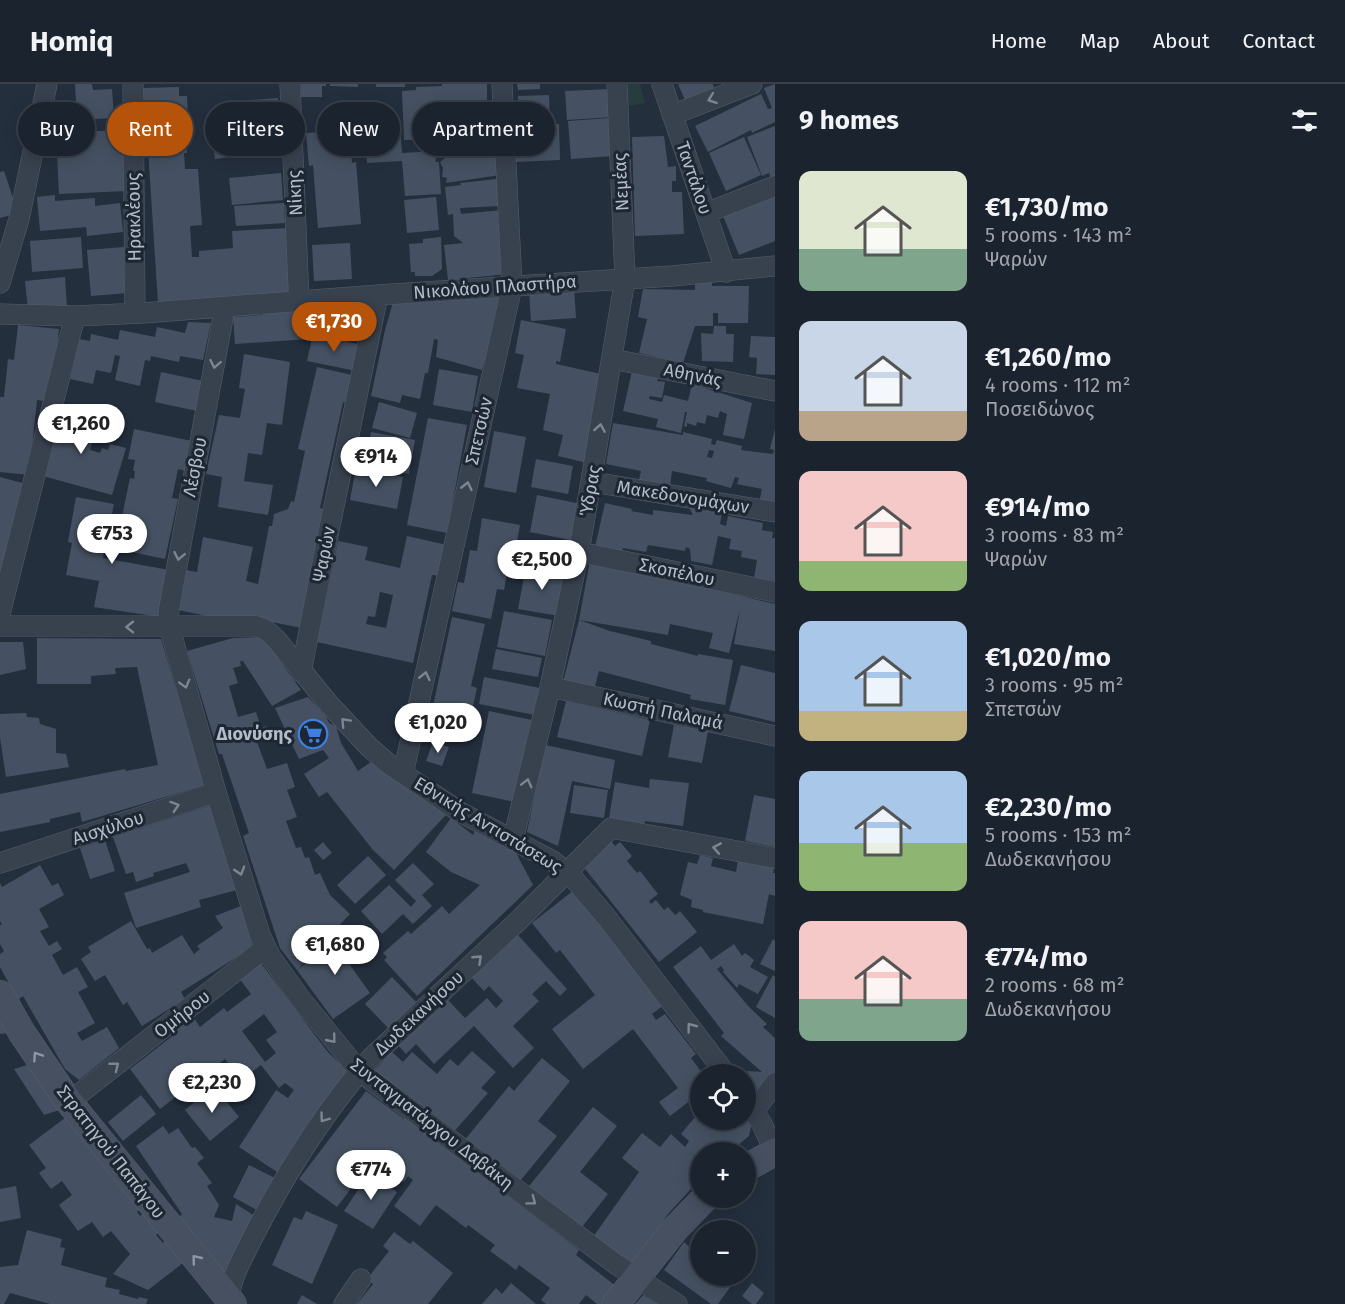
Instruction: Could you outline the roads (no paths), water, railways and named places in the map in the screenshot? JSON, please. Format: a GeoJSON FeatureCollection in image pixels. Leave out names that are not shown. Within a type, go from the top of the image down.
{"type":"FeatureCollection","features":[{"type":"Feature","properties":{"kind":"street"},"geometry":{"type":"LineString","coordinates":[[0,283],[19,219],[47,84]]}},
{"type":"Feature","properties":{"kind":"street","name":"Ηρακλέους"},"geometry":{"type":"LineString","coordinates":[[133,84],[135,314]]}},
{"type":"Feature","properties":{"kind":"street","name":"Νίκης"},"geometry":{"type":"LineString","coordinates":[[290,84],[299,302]]}},
{"type":"Feature","properties":{"kind":"street","name":"Σπετσών"},"geometry":{"type":"LineString","coordinates":[[403,774],[512,285],[502,84]]}},
{"type":"Feature","properties":{"kind":"street","name":"Νεμέας"},"geometry":{"type":"LineString","coordinates":[[617,84],[625,279]]}},
{"type":"Feature","properties":{"kind":"street","name":"Ταντάλου"},"geometry":{"type":"LineString","coordinates":[[662,84],[726,272]]}},
{"type":"Feature","properties":{"kind":"street"},"geometry":{"type":"LineString","coordinates":[[672,115],[752,84]]}},
{"type":"Feature","properties":{"kind":"street"},"geometry":{"type":"LineString","coordinates":[[706,213],[775,186]]}},
{"type":"Feature","properties":{"kind":"street"},"geometry":{"type":"LineString","coordinates":[[0,226],[19,219]]}},
{"type":"Feature","properties":{"kind":"street","name":"Νικολάου Πλαστήρα"},"geometry":{"type":"LineString","coordinates":[[0,314],[75,316],[135,314],[512,285],[726,272],[775,266]]}},
{"type":"Feature","properties":{"kind":"street","name":"Ύδρας"},"geometry":{"type":"LineString","coordinates":[[513,840],[550,687],[579,552],[625,279]]}},
{"type":"Feature","properties":{"kind":"street","name":"Ψαρών"},"geometry":{"type":"LineString","coordinates":[[301,672],[327,535],[378,295]]}},
{"type":"Feature","properties":{"kind":"street","name":"Λέσβου"},"geometry":{"type":"LineString","coordinates":[[169,627],[169,609],[225,307]]}},
{"type":"Feature","properties":{"kind":"street"},"geometry":{"type":"LineString","coordinates":[[0,614],[75,316]]}},
{"type":"Feature","properties":{"kind":"street","name":"Αθηνάς"},"geometry":{"type":"LineString","coordinates":[[612,359],[775,391]]}},
{"type":"Feature","properties":{"kind":"street","name":"Μακεδονομάχων"},"geometry":{"type":"LineString","coordinates":[[592,482],[775,512]]}},
{"type":"Feature","properties":{"kind":"street","name":"Σκοπέλου"},"geometry":{"type":"LineString","coordinates":[[579,552],[775,592]]}},
{"type":"Feature","properties":{"kind":"street","name":"Εθνικής Αντιστάσεως"},"geometry":{"type":"LineString","coordinates":[[0,626],[260,628],[275,638],[301,672],[358,736],[390,765],[460,812],[553,861],[566,872],[608,918],[718,1064]]}},
{"type":"Feature","properties":{"kind":"street","name":"Συνταγματάρχου Δαβάκη"},"geometry":{"type":"LineString","coordinates":[[169,627],[260,935],[265,948],[300,998],[359,1071],[636,1279],[677,1304]]}},
{"type":"Feature","properties":{"kind":"street","name":"Κωστή Παλαμά"},"geometry":{"type":"LineString","coordinates":[[550,687],[775,736]]}},
{"type":"Feature","properties":{"kind":"street","name":"Αισχύλου"},"geometry":{"type":"LineString","coordinates":[[0,863],[216,792]]}},
{"type":"Feature","properties":{"kind":"street","name":"Δωδεκανήσου"},"geometry":{"type":"LineString","coordinates":[[230,1302],[234,1277],[276,1191],[320,1122],[359,1071],[517,922],[611,828],[775,858]]}},
{"type":"Feature","properties":{"kind":"street","name":"Ομήρου"},"geometry":{"type":"LineString","coordinates":[[69,1102],[265,948]]}},
{"type":"Feature","properties":{"kind":"street","name":"Στρατηγού Παπάγου"},"geometry":{"type":"LineString","coordinates":[[0,994],[22,1032],[69,1102],[230,1302]]}},
{"type":"Feature","properties":{"kind":"street"},"geometry":{"type":"LineString","coordinates":[[756,1100],[775,1083]]}},
{"type":"Feature","properties":{"kind":"street"},"geometry":{"type":"LineString","coordinates":[[756,1117],[775,1152],[756,1162]]}},
{"type":"Feature","properties":{"kind":"street"},"geometry":{"type":"LineString","coordinates":[[616,1304],[675,1229],[695,1208]]}},
{"type":"Feature","properties":{"kind":"street"},"geometry":{"type":"LineString","coordinates":[[344,1304],[361,1280]]}},
{"type":"Feature","properties":{"kind":"place","name":"Διονύσης"},"geometry":{"type":"Point","coordinates":[313,734]}}]}
